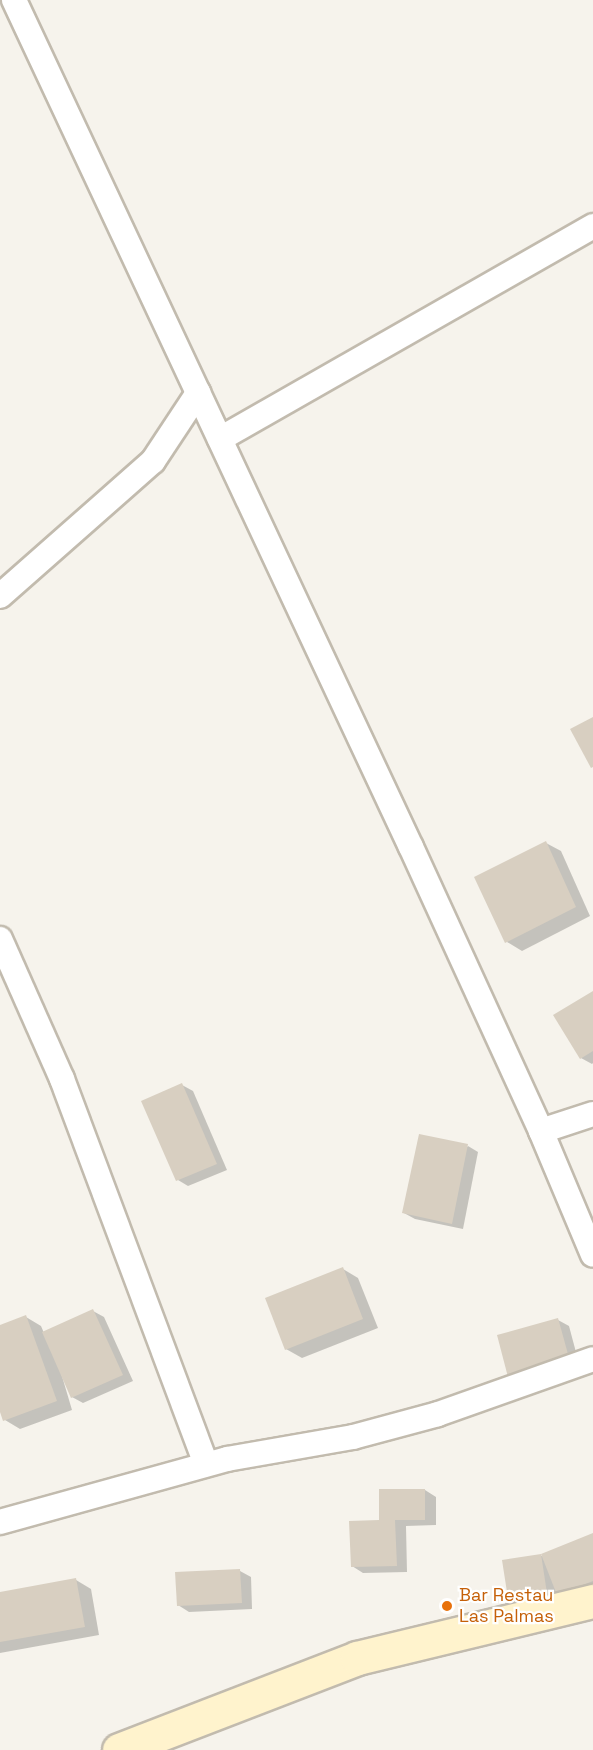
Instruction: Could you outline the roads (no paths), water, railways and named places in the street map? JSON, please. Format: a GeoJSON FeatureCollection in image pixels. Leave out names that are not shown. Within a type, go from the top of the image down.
{"type":"FeatureCollection","features":[{"type":"Feature","properties":{"kind":"street"},"geometry":{"type":"LineString","coordinates":[[14,0],[541,1131],[593,1255]]}},
{"type":"Feature","properties":{"kind":"street"},"geometry":{"type":"LineString","coordinates":[[220,439],[593,226]]}},
{"type":"Feature","properties":{"kind":"street"},"geometry":{"type":"LineString","coordinates":[[0,596],[153,461],[198,393]]}},
{"type":"Feature","properties":{"kind":"street"},"geometry":{"type":"LineString","coordinates":[[0,939],[62,1079],[206,1464]]}},
{"type":"Feature","properties":{"kind":"street"},"geometry":{"type":"LineString","coordinates":[[541,1131],[593,1114]]}},
{"type":"Feature","properties":{"kind":"street"},"geometry":{"type":"LineString","coordinates":[[0,1522],[206,1464],[353,1437],[438,1414],[593,1359]]}},
{"type":"Feature","properties":{"kind":"street"},"geometry":{"type":"LineString","coordinates":[[119,1750],[357,1658],[593,1602]]}},
{"type":"Feature","properties":{"kind":"place","name":"Bar Restau Las Palmas"},"geometry":{"type":"Point","coordinates":[447,1606]}}]}
